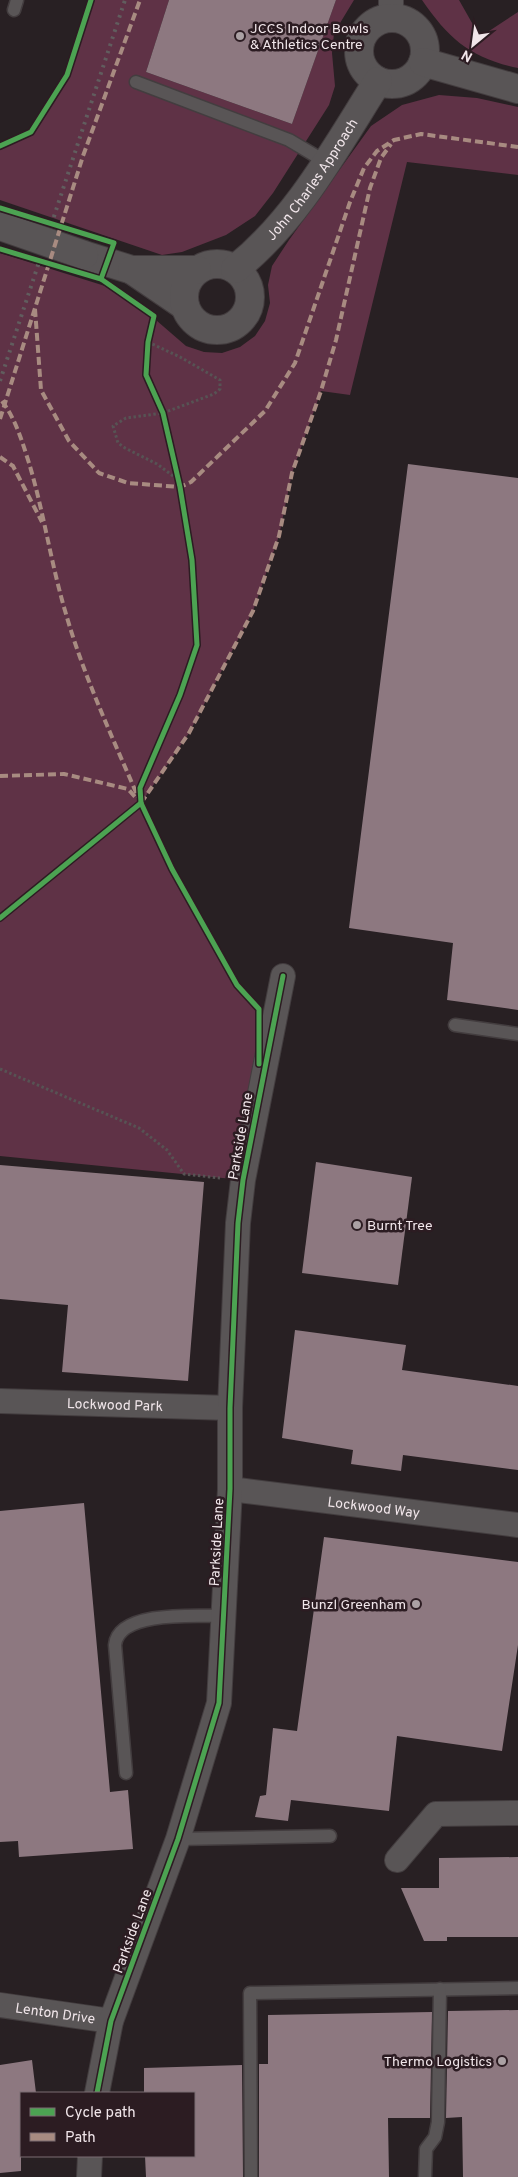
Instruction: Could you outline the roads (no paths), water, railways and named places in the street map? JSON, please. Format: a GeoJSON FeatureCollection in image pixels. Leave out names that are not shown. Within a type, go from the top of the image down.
{"type":"FeatureCollection","features":[{"type":"Feature","properties":{"kind":"street"},"geometry":{"type":"LineString","coordinates":[[391,9],[419,32],[424,43],[423,62],[419,70],[407,81],[392,84],[378,81],[369,76],[360,60],[358,50],[360,40],[372,24],[391,9]]}},
{"type":"Feature","properties":{"kind":"street"},"geometry":{"type":"LineString","coordinates":[[423,62],[518,89]]}},
{"type":"Feature","properties":{"kind":"street","name":"John Charles Approach"},"geometry":{"type":"LineString","coordinates":[[235,269],[257,251],[295,208],[378,81]]}},
{"type":"Feature","properties":{"kind":"street"},"geometry":{"type":"LineString","coordinates":[[0,226],[132,270],[185,306]]}},
{"type":"Feature","properties":{"kind":"street"},"geometry":{"type":"LineString","coordinates":[[132,270],[198,270],[216,264],[235,269],[243,276],[248,285],[250,295],[247,311],[237,324],[217,330],[197,323],[190,315],[185,306],[184,296],[186,286],[198,270]]}},
{"type":"Feature","properties":{"kind":"street","name":"Parkside Lane"},"geometry":{"type":"LineString","coordinates":[[97,2092],[111,2021],[178,1839],[219,1703],[230,1489],[230,1408],[238,1223],[243,1180],[284,976]]}},
{"type":"Feature","properties":{"kind":"street","name":"Lockwood Park"},"geometry":{"type":"LineString","coordinates":[[0,1400],[230,1408]]}},
{"type":"Feature","properties":{"kind":"street","name":"Lockwood Way"},"geometry":{"type":"LineString","coordinates":[[230,1489],[518,1525]]}},
{"type":"Feature","properties":{"kind":"street"},"geometry":{"type":"LineString","coordinates":[[397,1860],[436,1814],[518,1813]]}},
{"type":"Feature","properties":{"kind":"street","name":"Lenton Drive"},"geometry":{"type":"LineString","coordinates":[[0,2005],[111,2021]]}},
{"type":"Feature","properties":{"kind":"street"},"geometry":{"type":"LineString","coordinates":[[88,2177],[90,2157]]}},
{"type":"Feature","properties":{"kind":"lane"},"geometry":{"type":"LineString","coordinates":[[136,82],[289,140],[326,162]]}},
{"type":"Feature","properties":{"kind":"lane"},"geometry":{"type":"LineString","coordinates":[[455,1025],[518,1034]]}},
{"type":"Feature","properties":{"kind":"lane"},"geometry":{"type":"LineString","coordinates":[[126,1773],[115,1645],[117,1636],[126,1626],[139,1622],[175,1616],[224,1616]]}},
{"type":"Feature","properties":{"kind":"lane"},"geometry":{"type":"LineString","coordinates":[[178,1839],[330,1836]]}},
{"type":"Feature","properties":{"kind":"lane"},"geometry":{"type":"LineString","coordinates":[[251,2177],[250,1993],[518,1988]]}},
{"type":"Feature","properties":{"kind":"lane"},"geometry":{"type":"LineString","coordinates":[[425,2177],[426,2149],[435,2137],[438,2122],[440,1989]]}},
{"type":"Feature","properties":{"kind":"railway"},"geometry":{"type":"LineString","coordinates":[[0,381],[125,0]]}},
{"type":"Feature","properties":{"kind":"place","name":"JCCS Indoor Bowls & Athletics Centre"},"geometry":{"type":"Point","coordinates":[240,36]}},
{"type":"Feature","properties":{"kind":"place","name":"Burnt Tree"},"geometry":{"type":"Point","coordinates":[357,1225]}},
{"type":"Feature","properties":{"kind":"place","name":"Bunzl Greenham"},"geometry":{"type":"Point","coordinates":[416,1604]}},
{"type":"Feature","properties":{"kind":"place","name":"Thermo Logistics"},"geometry":{"type":"Point","coordinates":[502,2061]}}]}
